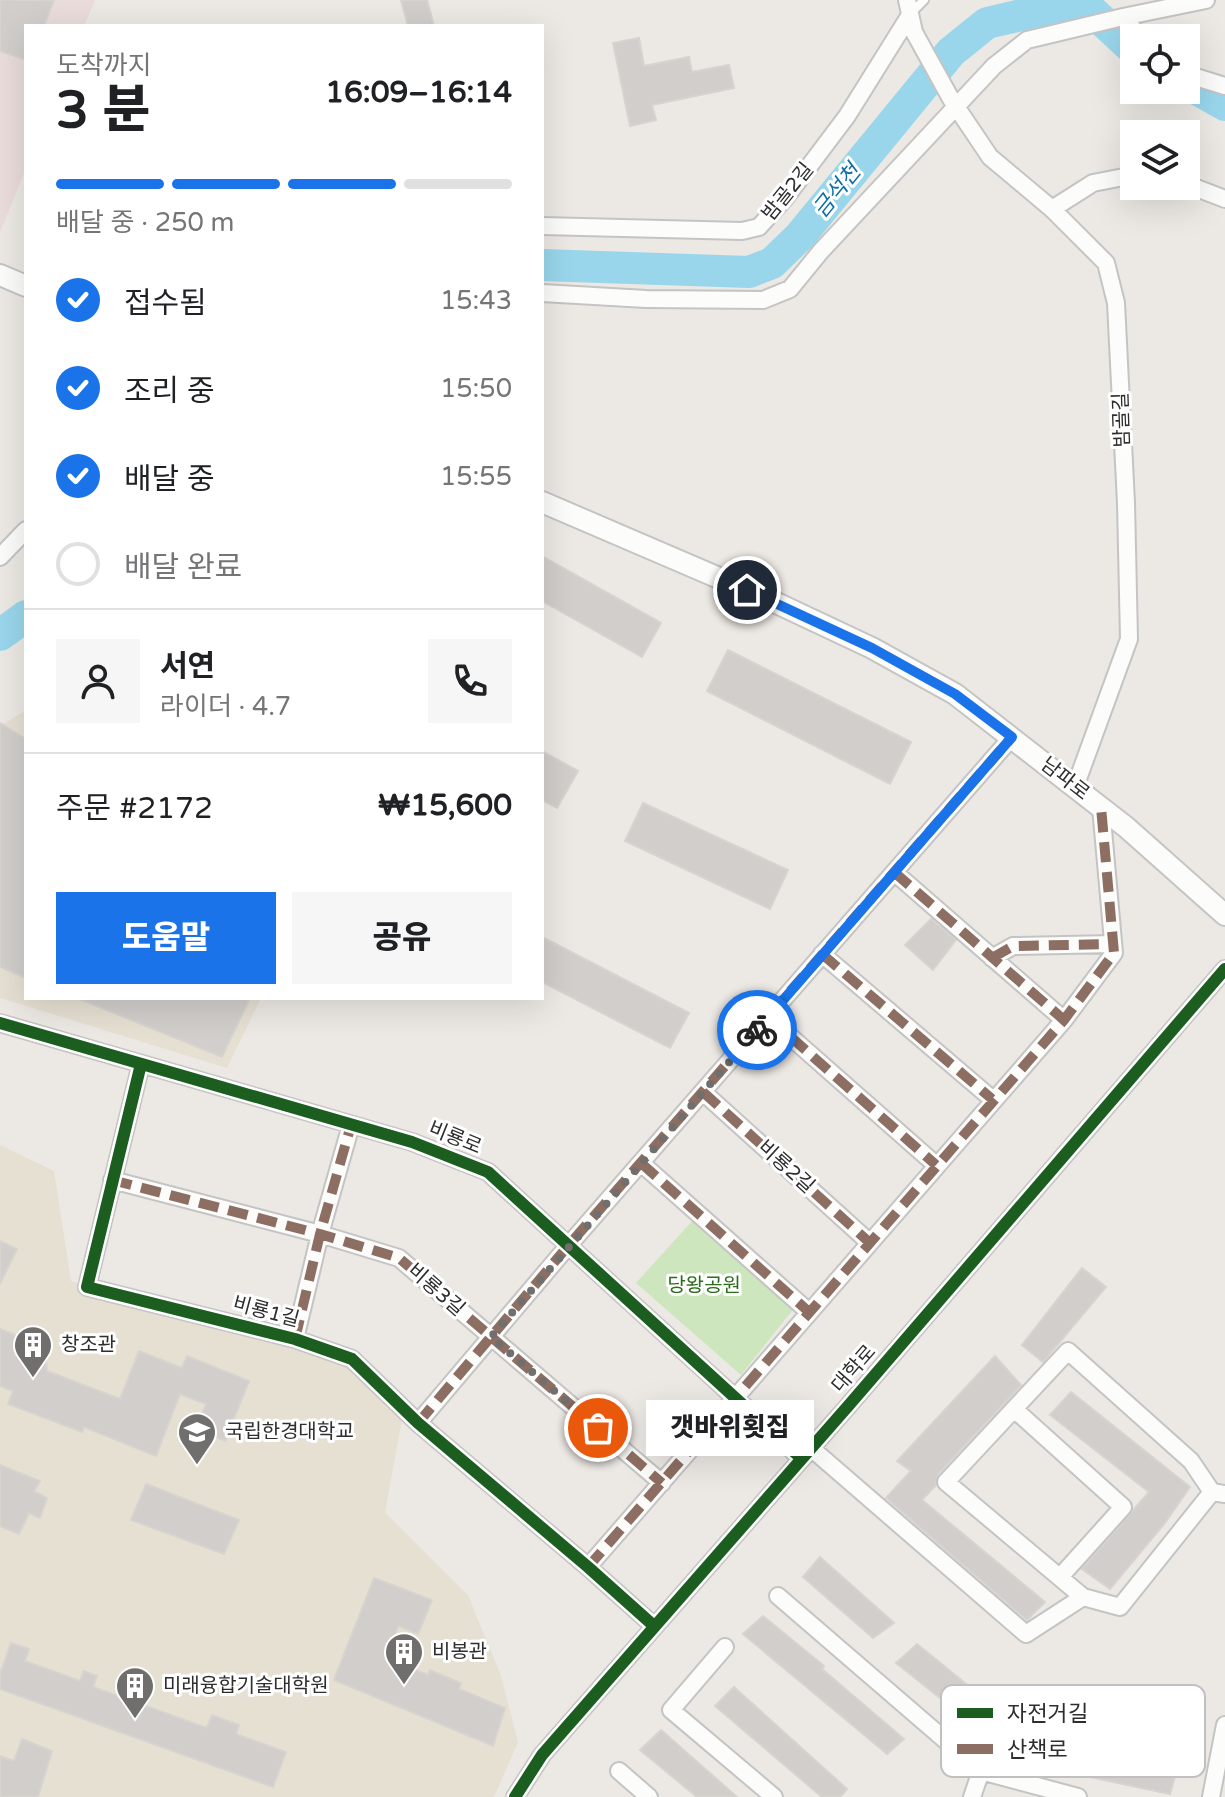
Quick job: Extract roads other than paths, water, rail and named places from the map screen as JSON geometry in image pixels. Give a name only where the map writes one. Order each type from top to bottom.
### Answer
[{"type":"street","points":[[544,293],[646,299],[763,300],[790,289],[954,103],[1027,40],[1092,23],[1206,0]]},
{"type":"street","name":"밤골길","points":[[908,7],[914,32],[954,103],[990,157],[1052,209],[1106,263],[1116,303],[1129,639],[1075,787]]},
{"type":"street","name":"밤골2길","points":[[544,226],[742,231],[759,227],[786,197],[847,116],[908,7]]},
{"type":"street","points":[[1119,17],[1126,24]]},
{"type":"street","points":[[1200,78],[1225,86]]},
{"type":"street","points":[[1052,209],[1093,183],[1120,178]]},
{"type":"street","points":[[1200,189],[1225,199]]},
{"type":"street","points":[[0,275],[24,285]]},
{"type":"street","name":"남파로","points":[[544,503],[768,599],[872,648],[955,694],[1101,807],[1225,915]]},
{"type":"street","points":[[0,557],[24,532]]},
{"type":"street","points":[[418,1423],[568,1246],[1012,737]]},
{"type":"street","points":[[588,1567],[992,1099],[1064,1020],[1114,953],[1101,807]]},
{"type":"street","points":[[894,872],[1064,1020]]},
{"type":"street","points":[[992,958],[1013,946],[1113,944]]},
{"type":"street","points":[[822,954],[992,1099]]},
{"type":"street","name":"대학로","points":[[522,1794],[542,1755],[1225,969]]},
{"type":"street","points":[[768,1017],[936,1165]]},
{"type":"street","name":"비룡로","points":[[0,1023],[412,1142],[488,1172],[735,1396],[1026,1634],[1083,1597]]},
{"type":"street","name":"비룡1길","points":[[141,1064],[87,1287],[295,1339],[352,1359],[418,1423],[654,1626]]},
{"type":"street","name":"비룡2길","points":[[703,1092],[870,1243]]},
{"type":"street","points":[[295,1339],[351,1125]]},
{"type":"street","points":[[641,1163],[809,1312]]},
{"type":"street","name":"비룡3길","points":[[112,1180],[320,1234],[399,1258],[662,1483]]},
{"type":"street","points":[[1068,1351],[1191,1461],[1218,1493],[1120,1607],[1083,1597],[946,1482],[1068,1351]]},
{"type":"street","points":[[1014,1409],[1123,1507],[1060,1577]]},
{"type":"street","points":[[778,1596],[941,1737]]},
{"type":"street","points":[[725,1647],[671,1710],[774,1797]]},
{"type":"street","points":[[1211,1797],[1225,1725]]},
{"type":"street","points":[[619,1771],[649,1797]]},
{"type":"street","points":[[972,1797],[979,1777]]},
{"type":"street","points":[[1003,1777],[1078,1797]]},
{"type":"lane","points":[[908,7],[924,0]]},
{"type":"waterway","name":"금석천","points":[[544,265],[749,272],[772,263],[800,236],[951,52],[987,23],[1086,0]]},
{"type":"waterway","points":[[1081,1],[1120,37]]},
{"type":"waterway","points":[[1200,91],[1225,105]]},
{"type":"waterway","name":"금석천","points":[[0,635],[24,617]]},
{"type":"place","name":"창조관","points":[[33,1379]]},
{"type":"place","name":"갯바위횟집","points":[[598,1428]]},
{"type":"place","name":"국립한경대학교","points":[[197,1466]]},
{"type":"place","name":"비봉관","points":[[404,1686]]},
{"type":"place","name":"미래융합기술대학원","points":[[135,1720]]},
{"type":"park label","name":"당왕공원","points":[[704,1286]]}]
